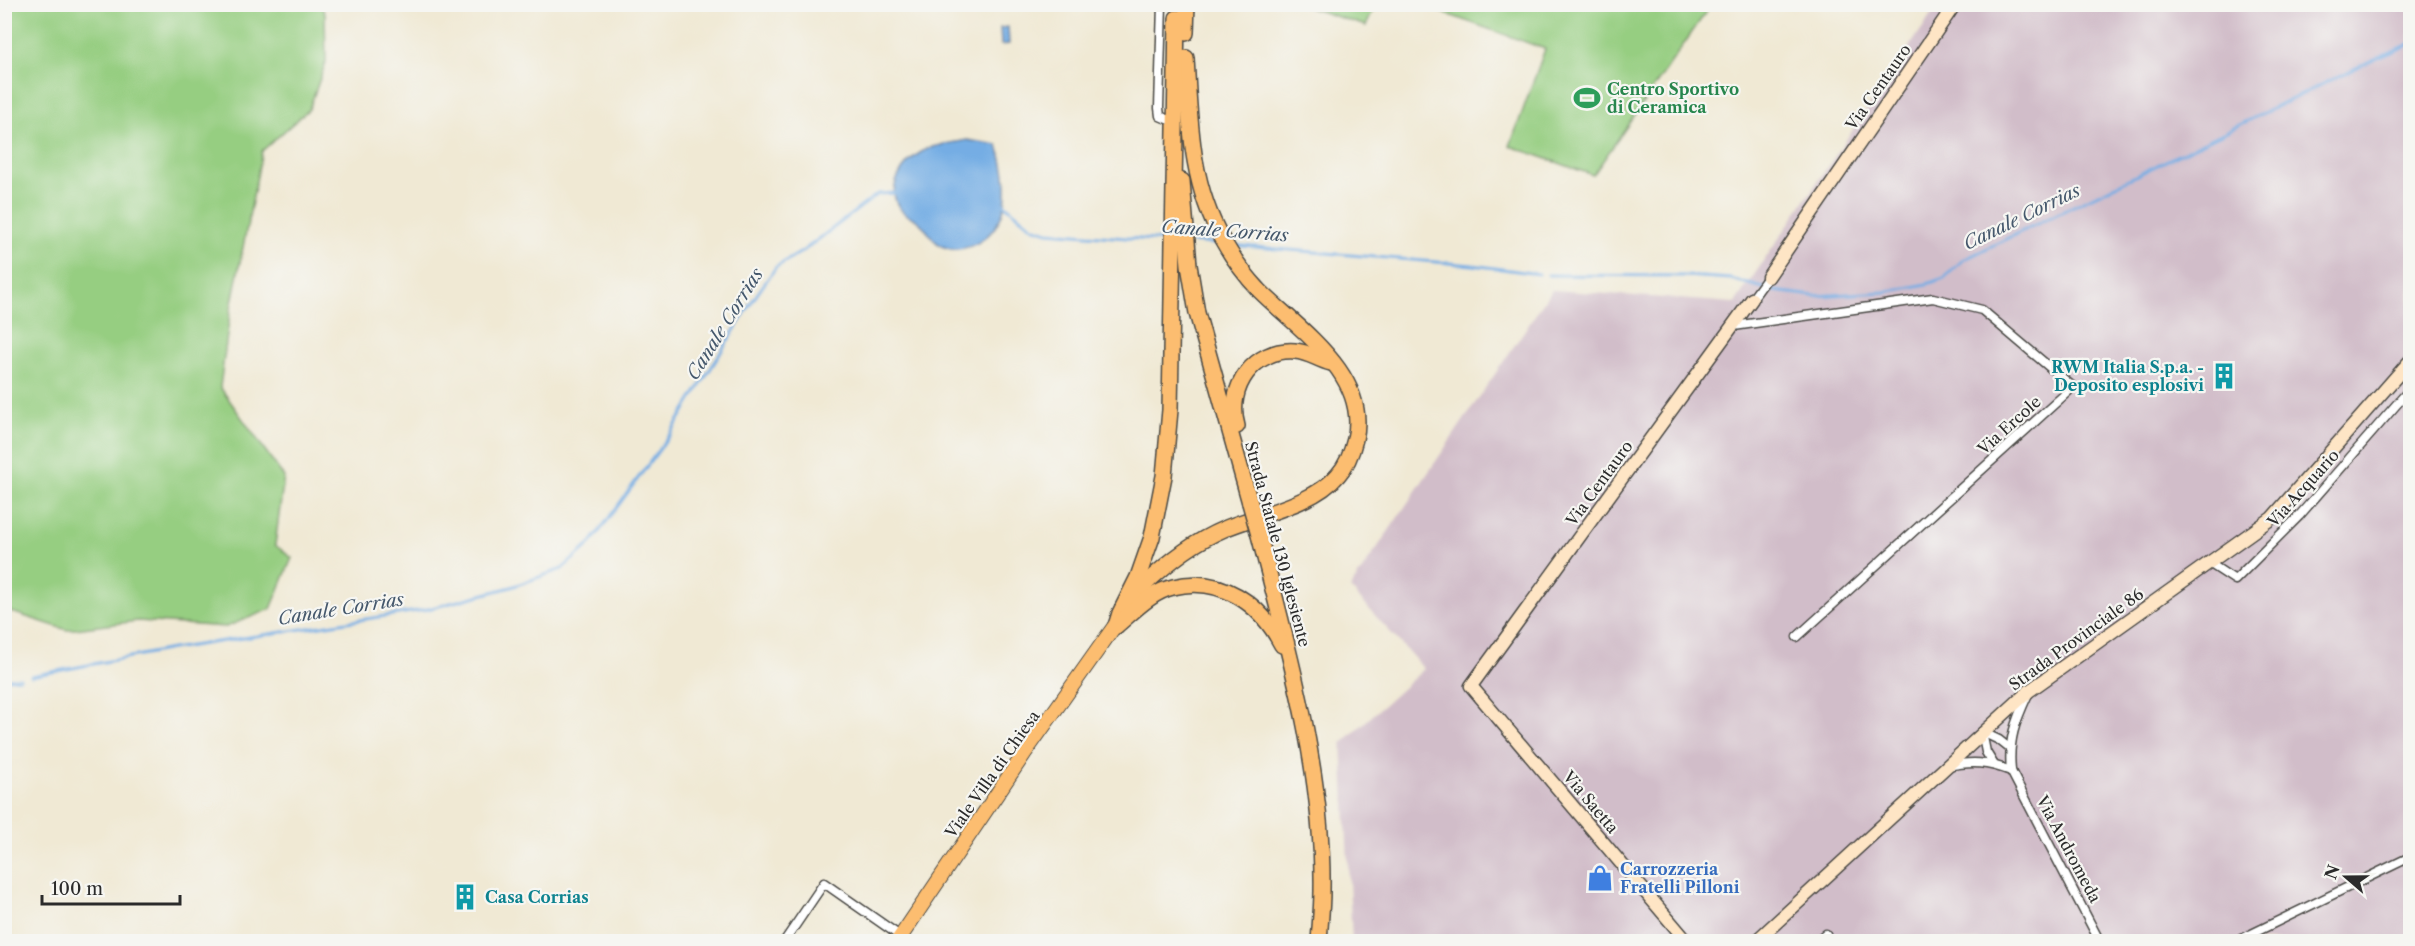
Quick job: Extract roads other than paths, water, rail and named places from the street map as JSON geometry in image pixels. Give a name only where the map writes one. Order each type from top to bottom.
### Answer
[{"type":"highway","name":"Strada Statale 130 Iglesiente","points":[[1180,159],[1187,4]]},
{"type":"highway","points":[[1116,626],[1120,612],[1138,577],[1152,537],[1162,486],[1170,410],[1171,262],[1179,236],[1174,122],[1177,11]]},
{"type":"highway","name":"Strada Statale 130 Iglesiente","points":[[1177,11],[1179,236],[1190,265],[1204,338],[1259,535],[1280,633],[1290,661],[1302,710],[1315,788],[1323,890],[1319,942]]},
{"type":"highway","points":[[1143,586],[1180,554],[1223,529],[1307,498],[1325,488],[1339,475],[1348,460],[1354,446],[1358,414],[1354,398],[1335,364],[1258,288],[1221,238],[1197,177],[1191,138],[1186,58]]},
{"type":"highway","points":[[1250,501],[1249,469],[1234,408],[1239,383],[1258,361],[1276,353],[1304,352],[1335,364]]},
{"type":"highway","points":[[1116,626],[1144,602],[1172,587],[1213,585],[1229,590],[1260,612],[1280,633]]},
{"type":"main road","name":"Viale Villa di Chiesa","points":[[898,939],[1024,754],[1143,586]]},
{"type":"street","points":[[1162,4],[1159,108],[1160,116],[1174,122]]},
{"type":"street","name":"Via Centauro","points":[[1768,277],[1955,4]]},
{"type":"street","points":[[1752,299],[1768,277]]},
{"type":"street","name":"Via Ercole","points":[[1734,326],[1933,298],[1982,310],[2073,387],[1797,637]]},
{"type":"street","name":"Via Centauro","points":[[1471,686],[1752,299]]},
{"type":"street","name":"Strada Provinciale 86","points":[[1755,942],[1944,766],[2029,691],[2272,518],[2410,360]]},
{"type":"street","name":"Via Acquario","points":[[2209,563],[2235,580],[2299,516],[2410,389]]},
{"type":"street","name":"Via Saetta","points":[[1471,686],[1687,941]]},
{"type":"street","name":"Via Andromeda","points":[[2029,691],[2016,720],[2009,748],[2011,771],[2100,942]]},
{"type":"street","points":[[1982,732],[2009,748]]},
{"type":"street","points":[[1982,732],[1986,752],[1994,765]]},
{"type":"street","points":[[1944,766],[1971,761],[2011,771]]},
{"type":"street","points":[[2235,942],[2410,857]]},
{"type":"street","points":[[784,942],[824,883],[898,939]]},
{"type":"street","points":[[1817,942],[1826,934]]},
{"type":"water","points":[[1008,27],[1009,44],[1001,45],[1000,28]]},
{"type":"water","points":[[967,140],[998,145],[1006,182],[1006,194],[1001,217],[985,238],[961,249],[951,249],[937,242],[919,222],[902,211],[894,194],[895,186],[903,169],[923,151],[939,145]]},
{"type":"waterway","name":"Canale Corrias","points":[[1548,275],[1686,276],[1731,279],[1774,291],[1814,296],[1884,292],[1927,284],[1944,278],[1963,260],[2366,63],[2410,44]]},
{"type":"waterway","name":"Canale Corrias","points":[[31,676],[172,649],[424,610],[511,587],[562,569],[590,544],[669,436],[776,267],[803,251],[878,194],[897,193]]},
{"type":"waterway","name":"Canale Corrias","points":[[1003,203],[1032,227],[1048,232],[1167,241]]},
{"type":"waterway","name":"Canale Corrias","points":[[1191,242],[1218,244]]},
{"type":"waterway","name":"Canale Corrias","points":[[1230,245],[1473,265],[1539,274]]},
{"type":"waterway","name":"Canale Corrias","points":[[4,679],[20,678]]},
{"type":"place","name":"Centro Sportivo di Ceramica","points":[[1587,98]]},
{"type":"place","name":"RWM Italia S.p.a. - Deposito esplosivi","points":[[2224,376]]},
{"type":"place","name":"Carrozzeria Fratelli Pilloni","points":[[1600,878]]},
{"type":"place","name":"Casa Corrias","points":[[465,897]]}]
